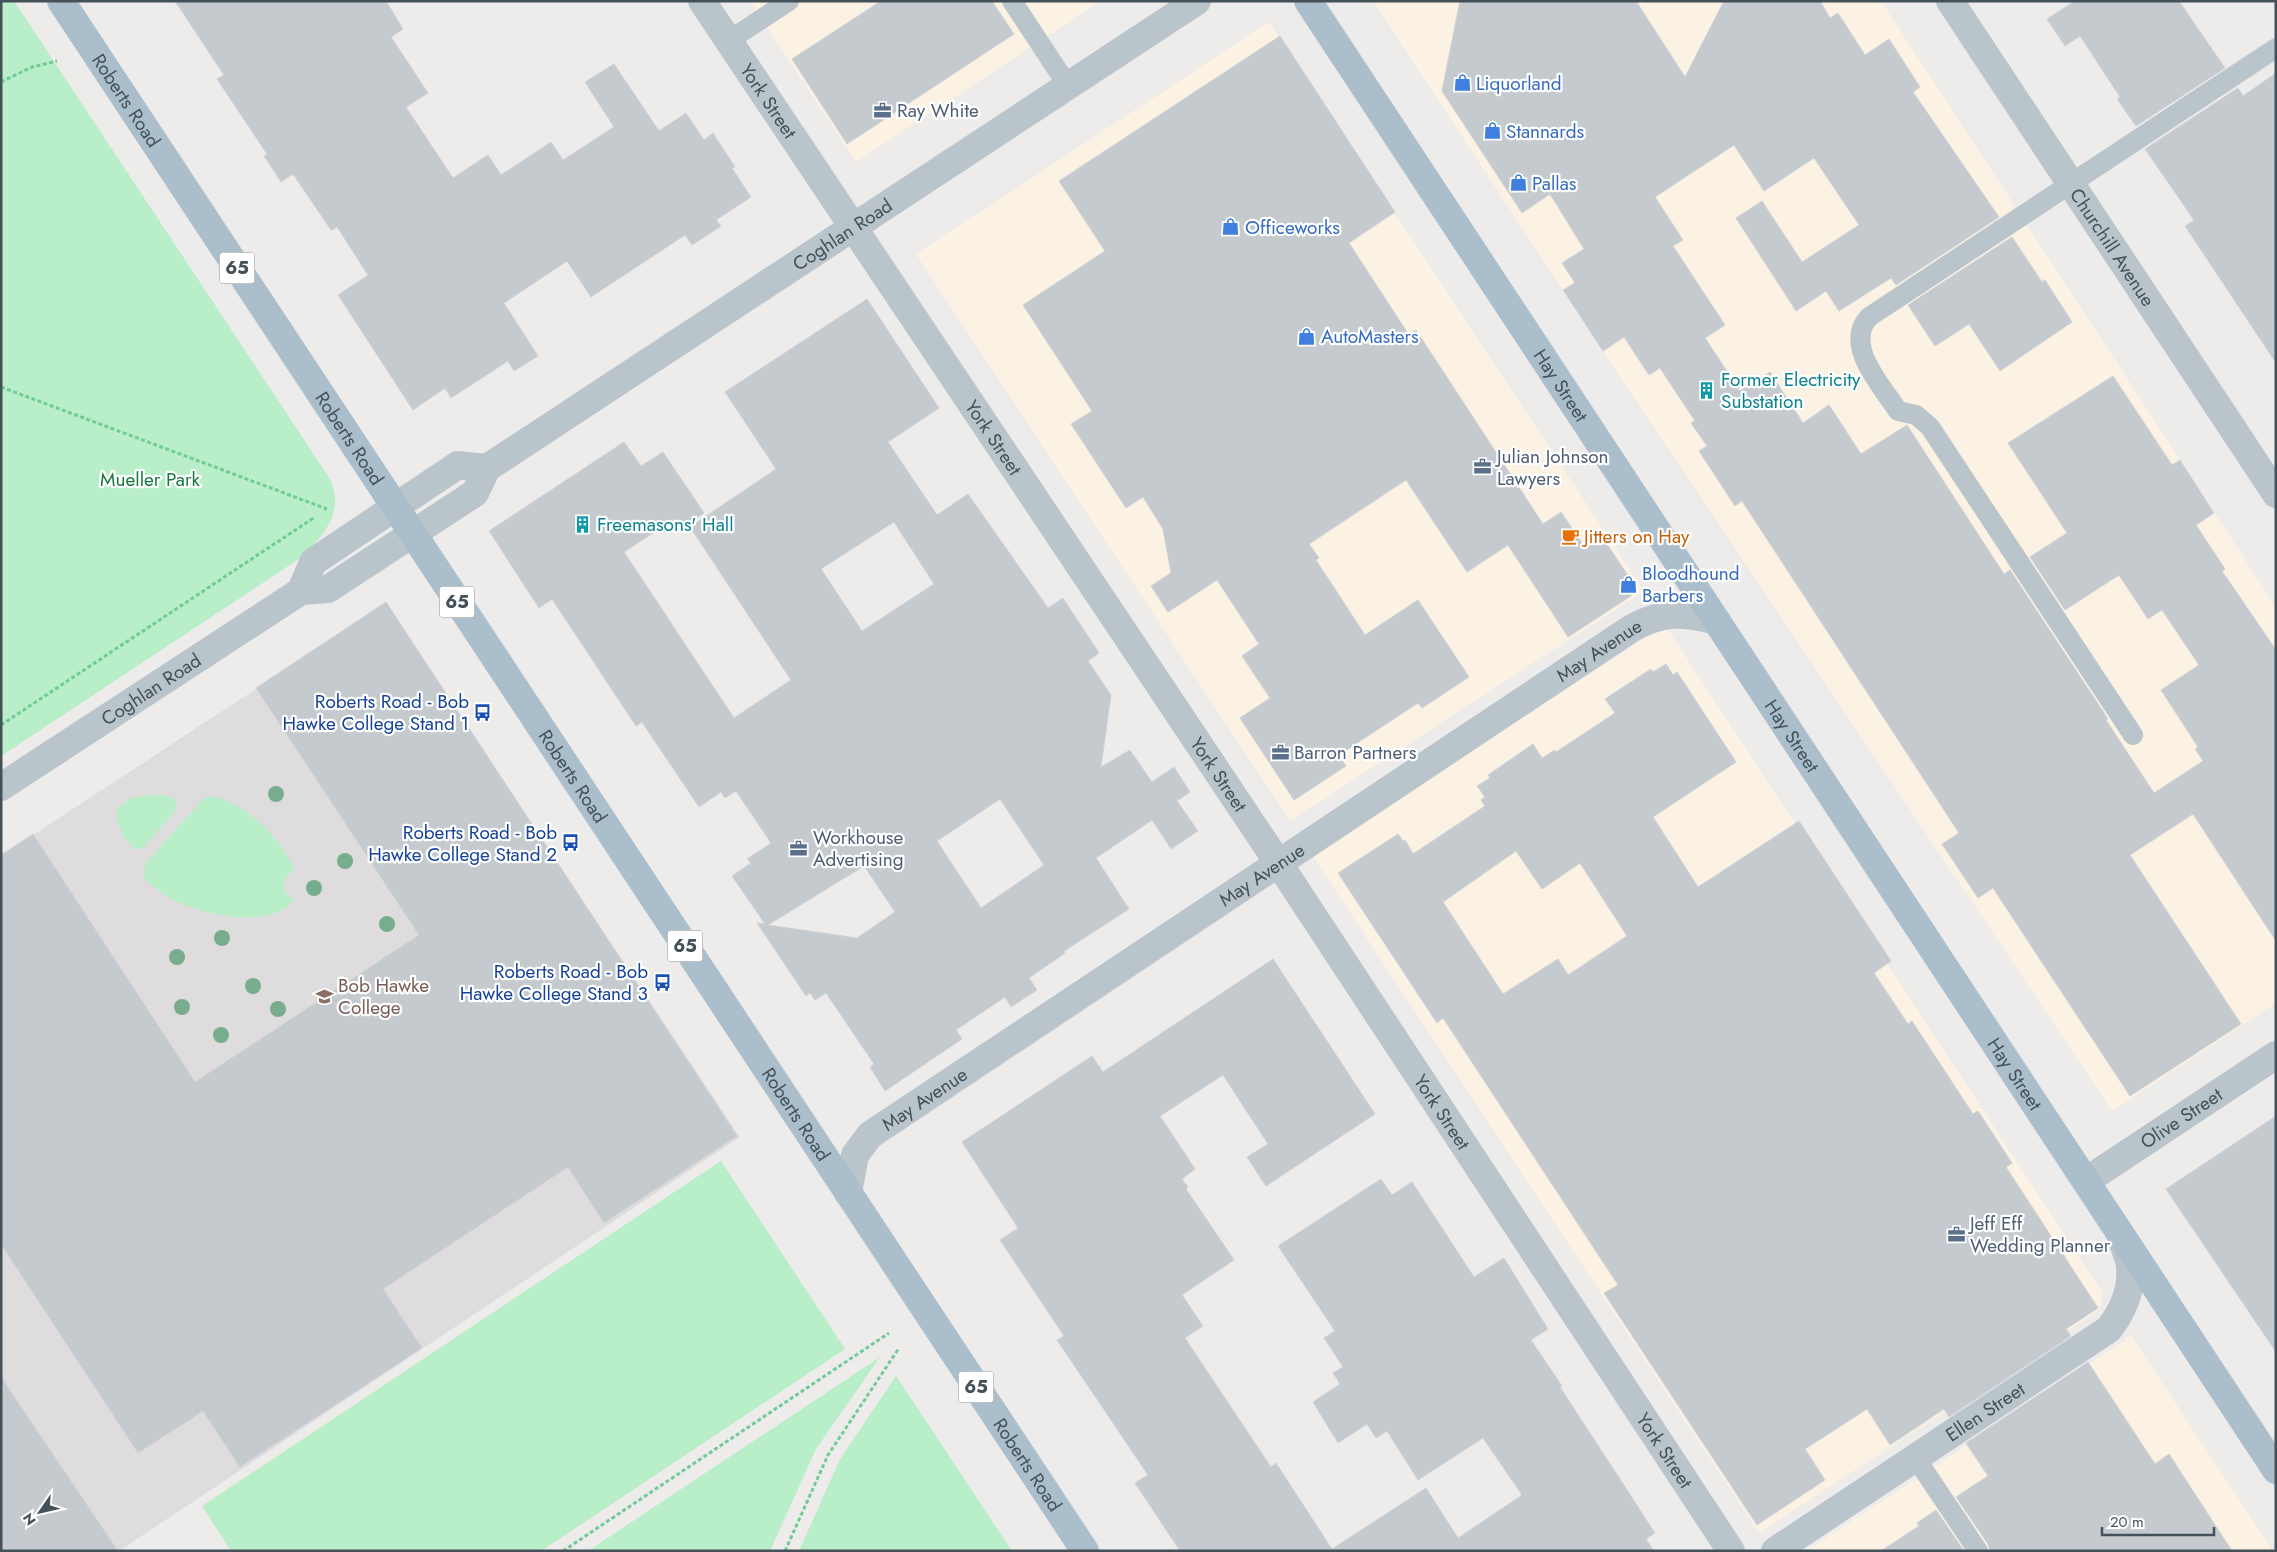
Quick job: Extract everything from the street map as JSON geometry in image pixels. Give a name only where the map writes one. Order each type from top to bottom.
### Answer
[{"type":"main road","name":"Roberts Road","points":[[61,1],[1085,1551]]},
{"type":"main road","name":"Hay Street","points":[[1308,1],[2276,1470]]},
{"type":"street","name":"York Street","points":[[702,1],[1278,863],[1731,1551]]},
{"type":"street","name":"Coghlan Road","points":[[1,787],[301,591],[328,589],[475,494],[487,468],[1198,1]]},
{"type":"street","name":"Churchill Avenue","points":[[1950,1],[2276,494]]},
{"type":"street","points":[[301,591],[313,562],[394,507],[458,465],[487,468]]},
{"type":"street","name":"May Avenue","points":[[848,1193],[855,1155],[870,1135],[1632,628],[1650,619],[1674,614],[1692,614],[1717,621]]},
{"type":"street","name":"Olive Street","points":[[2086,1181],[2276,1054]]},
{"type":"street","name":"Ellen Street","points":[[1775,1551],[2109,1329],[2123,1306],[2129,1283],[2130,1267],[2119,1232]]},
{"type":"lane","points":[[728,41],[789,1]]},
{"type":"lane","points":[[1012,1],[1068,86]]},
{"type":"lane","points":[[2133,735],[1930,427],[1916,416],[1898,411],[1864,357],[1860,346],[1860,334],[1869,317],[2276,48]]},
{"type":"lane","points":[[1915,1457],[1978,1551]]},
{"type":"path","points":[[1,82],[32,67],[57,62]]},
{"type":"path","points":[[1,387],[327,509]]},
{"type":"path","points":[[1,725],[334,504]]},
{"type":"path","points":[[563,1551],[889,1333]]},
{"type":"path","points":[[785,1551],[828,1455],[899,1348]]},
{"type":"shaded area","points":[[750,1],[1101,1],[856,162]]},
{"type":"shaded area","points":[[1373,1],[1881,1],[2276,607],[2276,1003],[2112,1111],[1603,351]]},
{"type":"shaded area","points":[[1269,22],[1644,591],[1290,821],[916,254]]},
{"type":"shaded area","name":"Bob Hawke College","points":[[386,604],[740,1137],[119,1551],[1,1551],[1,856]]},
{"type":"shaded area","points":[[1665,625],[2103,1293],[2099,1310],[1759,1533],[1312,855]]},
{"type":"shaded area","points":[[2130,1334],[2273,1551],[1806,1551],[2124,1341]]},
{"type":"green space","name":"Mueller Park","points":[[1,1],[14,1],[330,479],[335,502],[330,522],[318,540],[302,557],[1,756]]},
{"type":"green space","points":[[163,795],[174,799],[177,805],[176,810],[143,848],[137,850],[132,847],[121,832],[116,814],[117,808],[131,798]]},
{"type":"green space","points":[[213,796],[239,807],[262,824],[281,846],[295,870],[284,880],[286,892],[294,900],[280,911],[262,916],[240,917],[216,914],[193,908],[172,899],[155,888],[143,876],[146,863],[204,798]]},
{"type":"green space","points":[[721,1161],[845,1349],[541,1551],[231,1551],[202,1506]]},
{"type":"green space","points":[[880,1357],[816,1449],[770,1551],[588,1551]]},
{"type":"green space","points":[[896,1376],[1012,1551],[799,1551],[840,1459]]},
{"type":"building","points":[[175,1],[386,1],[403,29],[391,37],[428,93],[406,107],[453,178],[488,155],[501,175],[551,142],[563,160],[614,127],[585,82],[614,64],[659,131],[686,113],[704,140],[713,133],[735,167],[732,168],[751,197],[716,220],[721,226],[692,245],[685,235],[591,297],[567,261],[504,303],[538,356],[514,371],[508,361],[451,398],[445,388],[413,410],[338,295],[368,275],[337,227],[331,230],[293,174],[281,182],[264,156],[267,154],[217,79],[224,75]]},
{"type":"building","points":[[881,1],[992,1],[1014,34],[847,144],[792,59]]},
{"type":"building","points":[[1460,1],[1636,1],[1685,77],[1724,1],[1820,1],[1830,18],[1838,13],[1865,55],[1889,39],[1920,87],[1913,92],[1999,217],[1896,285],[1891,278],[1839,311],[1826,291],[1796,311],[1736,218],[1762,201],[1802,262],[1859,225],[1814,158],[1764,191],[1734,145],[1655,197],[1683,240],[1673,246],[1725,325],[1705,338],[1740,391],[1770,372],[1803,423],[1829,405],[1861,454],[1907,425],[2004,574],[2010,570],[2154,793],[2203,761],[2195,749],[2198,747],[2161,690],[2199,665],[2162,610],[2148,619],[2119,575],[2065,610],[2030,557],[2067,533],[2008,443],[2113,376],[2172,465],[2180,460],[2214,513],[2196,525],[2225,569],[2222,571],[2276,650],[2276,941],[2193,814],[2130,855],[2241,1024],[2130,1096],[1993,888],[1978,898],[1942,844],[1959,833],[1742,501],[1735,506],[1699,451],[1707,446],[1691,423],[1695,421],[1660,368],[1649,375],[1624,337],[1603,351],[1563,290],[1575,283],[1562,263],[1584,249],[1550,194],[1522,213],[1442,91]]},
{"type":"building","points":[[2075,1],[2179,1],[2225,68],[2136,126],[2117,99],[2120,97],[2080,36],[2065,46],[2047,19]]},
{"type":"building","points":[[1280,36],[1395,212],[1349,243],[1409,335],[1416,330],[1543,524],[1561,512],[1584,546],[1601,535],[1633,583],[1631,596],[1568,637],[1508,545],[1467,572],[1406,480],[1309,544],[1319,558],[1316,560],[1365,635],[1418,600],[1469,677],[1422,708],[1418,703],[1339,755],[1346,766],[1294,800],[1240,718],[1270,698],[1242,656],[1259,644],[1217,580],[1168,612],[1151,586],[1171,573],[1163,529],[1143,497],[1126,508],[1071,424],[1092,411],[1023,305],[1105,251],[1059,181]]},
{"type":"building","points":[[2276,73],[2276,363],[2185,226],[2194,220],[2145,149],[2238,88],[2243,96]]},
{"type":"building","points":[[2012,237],[2042,282],[2045,280],[2072,322],[2000,371],[1969,324],[1935,346],[1908,305]]},
{"type":"building","points":[[867,299],[939,408],[888,442],[937,515],[968,494],[1048,608],[1063,598],[1099,653],[1088,661],[1111,695],[1101,767],[1130,750],[1152,782],[1174,767],[1190,792],[1177,801],[1198,831],[1171,849],[1152,820],[1096,858],[1129,909],[1064,951],[1065,953],[1029,978],[1037,990],[1011,1007],[1005,997],[956,1030],[962,1039],[885,1091],[870,1067],[874,1064],[826,993],[815,1000],[810,993],[806,996],[757,923],[765,924],[732,876],[751,863],[747,859],[771,843],[736,791],[725,798],[721,792],[699,807],[642,722],[636,726],[552,599],[539,608],[489,531],[624,442],[641,466],[663,452],[704,513],[679,529],[673,520],[624,552],[734,718],[791,680],[690,527],[776,469],[725,392]],"holes":[[[894,522],[934,584],[862,631],[821,569]],[[1000,799],[1044,865],[981,908],[937,841]],[[864,866],[895,912],[857,938],[768,925]]]},
{"type":"building","name":"Bob Hawke College","points":[[386,602],[737,1136],[604,1223],[568,1167],[383,1289],[422,1348],[240,1467],[203,1411],[138,1453],[1,1244],[1,855],[33,834],[195,1082],[419,935],[256,688]]},
{"type":"building","points":[[1666,664],[1673,675],[1677,672],[1736,762],[1653,817],[1698,887],[1799,821],[1891,961],[1874,973],[1908,1024],[1912,1021],[1973,1114],[1978,1111],[2012,1163],[2006,1167],[2098,1308],[2066,1329],[2071,1336],[1949,1417],[1944,1409],[1890,1445],[1867,1409],[1805,1449],[1825,1480],[1757,1525],[1604,1293],[1618,1285],[1443,1018],[1437,1023],[1338,873],[1398,834],[1403,841],[1405,840],[1413,854],[1485,806],[1481,800],[1485,797],[1477,786],[1490,778],[1488,775],[1533,744],[1542,758],[1555,750],[1556,752],[1615,713],[1605,699],[1651,669],[1653,672]],"holes":[[[1516,851],[1542,889],[1580,863],[1627,936],[1568,975],[1558,959],[1503,994],[1443,902]]]},
{"type":"building","points":[[1273,959],[1375,1114],[1266,1186],[1247,1157],[1268,1144],[1223,1075],[1160,1116],[1195,1169],[1182,1179],[1188,1187],[1186,1189],[1234,1260],[1182,1295],[1203,1326],[1185,1338],[1271,1467],[1276,1463],[1332,1549],[1426,1488],[1458,1538],[1522,1495],[1483,1438],[1418,1480],[1387,1431],[1376,1438],[1367,1424],[1338,1443],[1313,1402],[1340,1384],[1333,1373],[1343,1367],[1324,1338],[1335,1331],[1278,1246],[1381,1179],[1392,1195],[1412,1182],[1474,1277],[1504,1258],[1548,1329],[1531,1340],[1655,1533],[1646,1539],[1654,1551],[1180,1551],[1135,1483],[1148,1475],[1057,1340],[1064,1336],[1000,1240],[1018,1228],[962,1142],[1092,1056],[1103,1072]]},
{"type":"building","points":[[2276,1116],[2276,1352],[2166,1189]]},
{"type":"building","points":[[2088,1362],[2155,1464],[2169,1454],[2232,1551],[1990,1551],[1988,1544],[1956,1497],[1988,1476],[1966,1443]]},
{"type":"building","points":[[1,1377],[118,1551],[1,1551]]},
{"type":"building","points":[[1936,1510],[1964,1551],[1881,1551],[1919,1526],[1917,1523]]},
{"type":"place","name":"Liquorland","points":[[1462,83]]},
{"type":"place","name":"Ray White","points":[[883,110]]},
{"type":"place","name":"Stannards","points":[[1492,131]]},
{"type":"place","name":"Pallas","points":[[1518,183]]},
{"type":"place","name":"Officeworks","points":[[1231,227]]},
{"type":"place","name":"AutoMasters","points":[[1307,336]]},
{"type":"place","name":"Former Electricity Substation","points":[[1707,390]]},
{"type":"place","name":"Julian Johnson Lawyers","points":[[1483,467]]},
{"type":"place","name":"Freemasons' Hall","points":[[583,524]]},
{"type":"place","name":"Jitters on Hay","points":[[1570,536]]},
{"type":"place","name":"Bloodhound Barbers","points":[[1628,584]]},
{"type":"place","name":"Roberts Road - Bob Hawke College Stand 1","points":[[483,712]]},
{"type":"place","name":"Barron Partners","points":[[1280,752]]},
{"type":"place","name":"Roberts Road - Bob Hawke College Stand 2","points":[[571,843]]},
{"type":"place","name":"Workhouse Advertising","points":[[799,848]]},
{"type":"place","name":"Roberts Road - Bob Hawke College Stand 3","points":[[662,982]]},
{"type":"place","name":"Bob Hawke College","points":[[324,996]]},
{"type":"place","name":"Jeff Eff Wedding Planner","points":[[1956,1234]]}]
